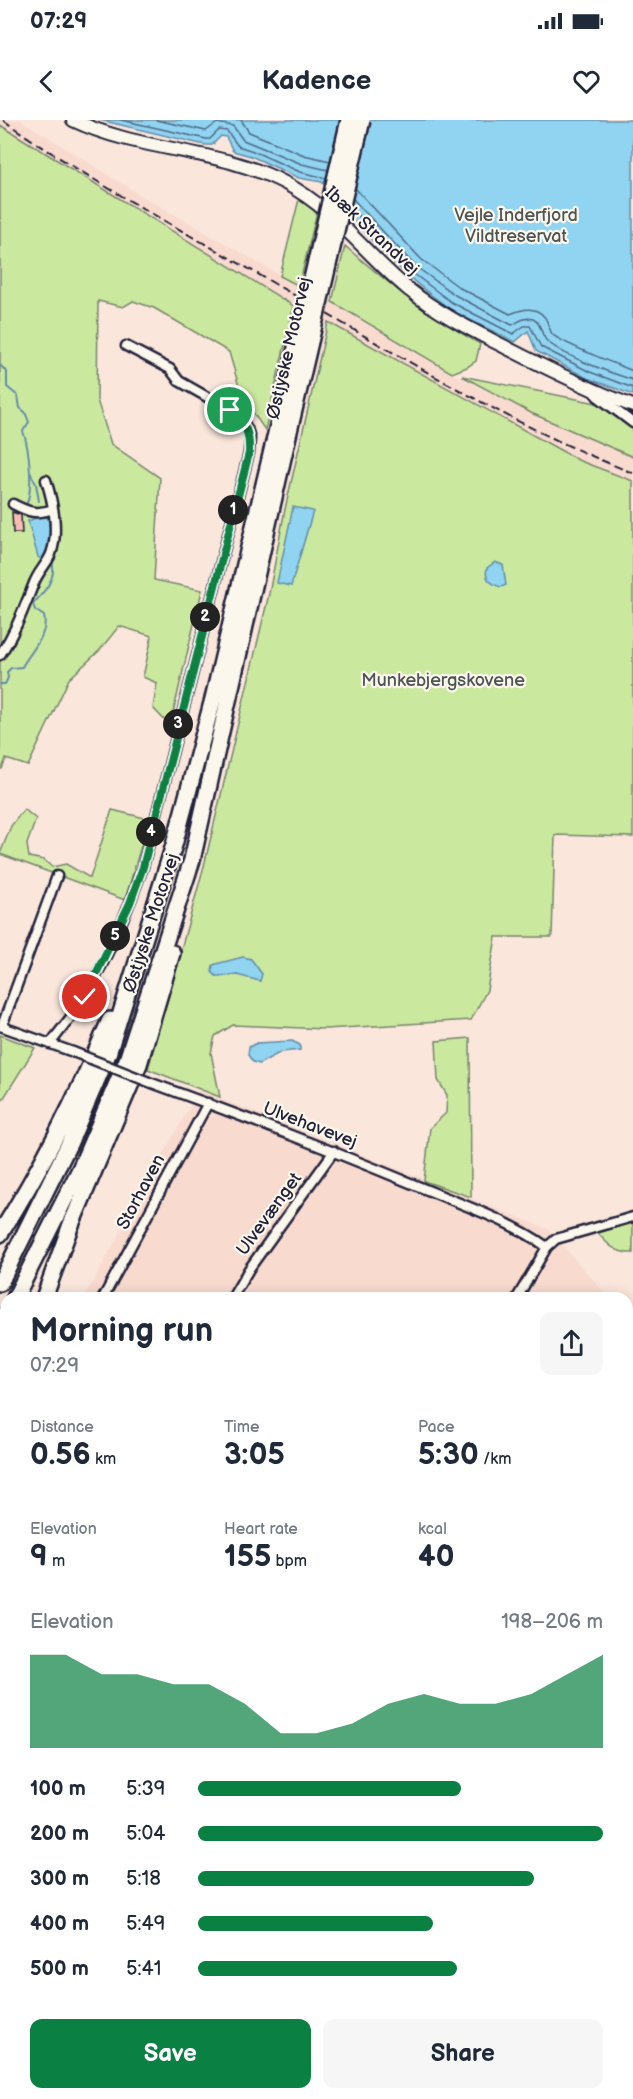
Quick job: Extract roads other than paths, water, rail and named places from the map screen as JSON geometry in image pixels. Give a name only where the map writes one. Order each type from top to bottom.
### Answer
[{"type":"highway","name":"Østjyske Motorvej","points":[[18,1292],[81,1167],[127,1060],[192,860],[349,120]]},
{"type":"highway","name":"Østjyske Motorvej","points":[[0,1283],[64,1154],[108,1054],[174,845],[362,120]]},
{"type":"highway","points":[[46,1292],[70,1227],[139,1065],[193,876],[192,860]]},
{"type":"highway","points":[[0,1234],[45,1157],[85,1078],[127,973],[147,931]]},
{"type":"street","name":"Ibæk Strandvej","points":[[73,120],[112,134],[239,164],[285,183],[333,216],[396,279],[433,308],[599,393],[633,406]]},
{"type":"street","points":[[50,1044],[85,997],[104,962],[143,867],[249,453],[250,438],[241,419],[230,410],[179,381],[170,369],[126,346]]},
{"type":"street","name":"Ibæk Strandvej","points":[[599,393],[597,396],[633,423]]},
{"type":"street","points":[[0,655],[20,623],[35,580],[50,556],[53,546],[53,509],[46,480]]},
{"type":"street","points":[[13,504],[29,513],[44,513],[53,509]]},
{"type":"street","points":[[1,1026],[57,876]]},
{"type":"street","name":"Ulvehavevej","points":[[1,1026],[334,1151],[525,1232],[547,1247]]},
{"type":"street","name":"Storhaven","points":[[106,1292],[208,1103]]},
{"type":"street","name":"Ulvevænget","points":[[236,1292],[334,1151]]},
{"type":"street","points":[[521,1292],[547,1247],[556,1239],[633,1217]]},
{"type":"water","name":"Vejle Inderfjord Vildtreservat","points":[[100,120],[633,120],[633,395],[587,378],[536,351],[528,331],[515,342],[446,306],[395,264],[322,182],[299,178],[251,156],[233,151],[226,137],[221,136],[212,145],[205,145]]},
{"type":"water","points":[[293,507],[313,511],[291,586],[277,583]]},
{"type":"water","points":[[41,516],[47,517],[50,528],[49,545],[44,561],[38,557],[28,521]]},
{"type":"water","points":[[495,562],[503,565],[506,585],[501,587],[487,578],[487,568]]},
{"type":"water","points":[[243,957],[251,959],[262,974],[260,981],[237,975],[216,976],[212,972],[213,965]]},
{"type":"water","points":[[292,1041],[300,1045],[300,1050],[281,1052],[259,1064],[253,1062],[248,1055],[249,1047],[257,1043]]},
{"type":"waterway","points":[[0,365],[7,372],[7,387],[18,396],[20,408],[25,412],[29,422],[23,431],[30,468],[30,489],[26,505]]},
{"type":"waterway","points":[[30,472],[36,484],[39,501]]},
{"type":"waterway","points":[[0,684],[5,684],[8,678],[7,672],[11,668],[22,667],[44,630],[44,616],[35,610],[33,604],[45,590],[51,578],[53,572],[51,559]]},
{"type":"railway","points":[[3,120],[103,185],[406,360],[540,432],[633,473]]},
{"type":"park label","name":"Munkebjergskovene","points":[[443,680]]}]
